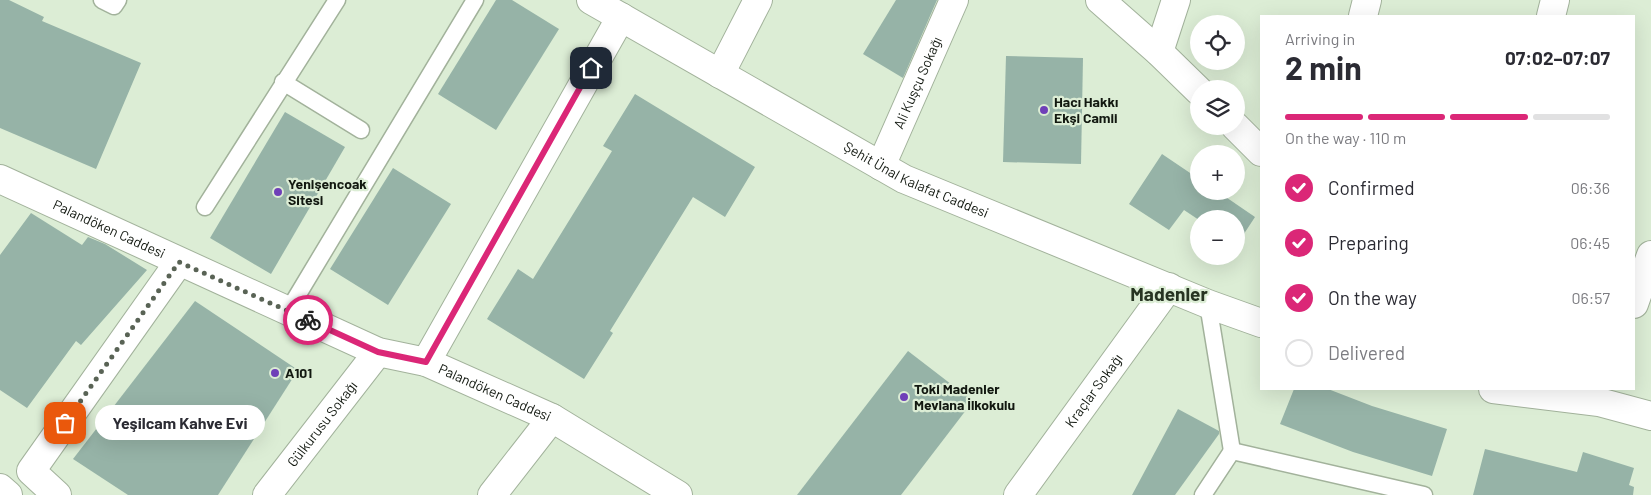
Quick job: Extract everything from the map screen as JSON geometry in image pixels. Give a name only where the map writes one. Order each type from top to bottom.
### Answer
[{"type":"street","points":[[720,74],[758,0]]},
{"type":"street","name":"Ali Kuşçu Sokağı","points":[[881,166],[954,0]]},
{"type":"street","points":[[1100,0],[1190,82]]},
{"type":"street","points":[[1159,52],[1176,0]]},
{"type":"street","points":[[1363,15],[1367,0]]},
{"type":"street","points":[[1551,15],[1556,0]]},
{"type":"street","points":[[426,362],[603,5]]},
{"type":"street","name":"Şehit Ünal Kalafat Caddesi","points":[[603,5],[904,179],[1208,304],[1260,323]]},
{"type":"street","points":[[1244,135],[1260,151]]},
{"type":"street","name":"Palandöken Caddesi","points":[[2,183],[378,352],[426,362],[552,418],[678,495]]},
{"type":"street","points":[[1635,301],[1651,255]]},
{"type":"street","points":[[58,495],[31,471],[179,262]]},
{"type":"street","name":"Kraçlar Sokağı","points":[[1018,495],[1169,287]]},
{"type":"street","name":"Gülkurusu Sokağı","points":[[266,495],[378,352]]},
{"type":"street","points":[[1512,390],[1601,395],[1651,416]]},
{"type":"street","points":[[492,495],[552,418]]},
{"type":"street","points":[[0,488],[8,495]]},
{"type":"lane","points":[[102,0],[114,6],[118,0]]},
{"type":"lane","points":[[205,207],[283,82],[338,0]]},
{"type":"lane","points":[[288,311],[475,0]]},
{"type":"lane","points":[[283,82],[361,130]]},
{"type":"lane","points":[[1202,495],[1232,451],[1208,304]]},
{"type":"lane","points":[[1232,451],[1424,495]]},
{"type":"building","points":[[0,0],[9,0],[44,17],[42,21],[141,63],[96,169],[0,128]]},
{"type":"building","points":[[496,0],[512,0],[559,29],[496,130],[438,94]]},
{"type":"building","points":[[896,0],[937,0],[903,78],[863,54]]},
{"type":"building","name":"Hacı Hakkı Ekşi Camii","points":[[1006,56],[1083,58],[1081,164],[1003,162]]},
{"type":"building","points":[[635,94],[755,167],[725,217],[693,197],[610,331],[613,333],[584,379],[487,319],[518,269],[533,279],[612,151],[603,146]]},
{"type":"building","name":"Yenişencoak Sitesi","points":[[285,112],[345,147],[271,274],[210,238]]},
{"type":"building","points":[[1162,154],[1190,173],[1190,200],[1230,200],[1245,210],[1190,210],[1190,214],[1184,210],[1169,230],[1129,204]]},
{"type":"building","points":[[393,168],[451,204],[388,305],[330,269]]},
{"type":"building","points":[[1245,210],[1255,217],[1245,232]]},
{"type":"building","points":[[31,213],[82,245],[88,237],[105,244],[147,270],[81,345],[76,341],[27,408],[0,390],[0,255]]},
{"type":"building","points":[[195,301],[298,370],[218,495],[128,495],[73,459]]},
{"type":"building","points":[[908,351],[973,401],[901,495],[797,495]]},
{"type":"building","points":[[1294,390],[1331,390],[1372,406],[1447,429],[1432,476],[1353,452],[1280,424]]},
{"type":"building","points":[[1178,409],[1219,431],[1219,434],[1175,495],[1132,495]]},
{"type":"building","points":[[1485,449],[1577,472],[1583,452],[1634,468],[1629,485],[1634,487],[1633,495],[1473,495]]},
{"type":"way so far","points":[[65,423],[179,262],[308,320]]},
{"type":"place","name":"Hacı Hakkı Ekşi Camii","points":[[1044,110]]},
{"type":"place","name":"Yenişencoak Sitesi","points":[[278,192]]},
{"type":"place","name":"A101","points":[[275,373]]},
{"type":"place","name":"Toki Madenler Mevlana İlkokulu","points":[[904,397]]},
{"type":"place","name":"Yeşilcam Kahve Evi","points":[[65,423]]},
{"type":"district","name":"Madenler","points":[[1169,294]]},
{"type":"route","points":[[308,320],[378,352],[426,362],[591,68]]}]
